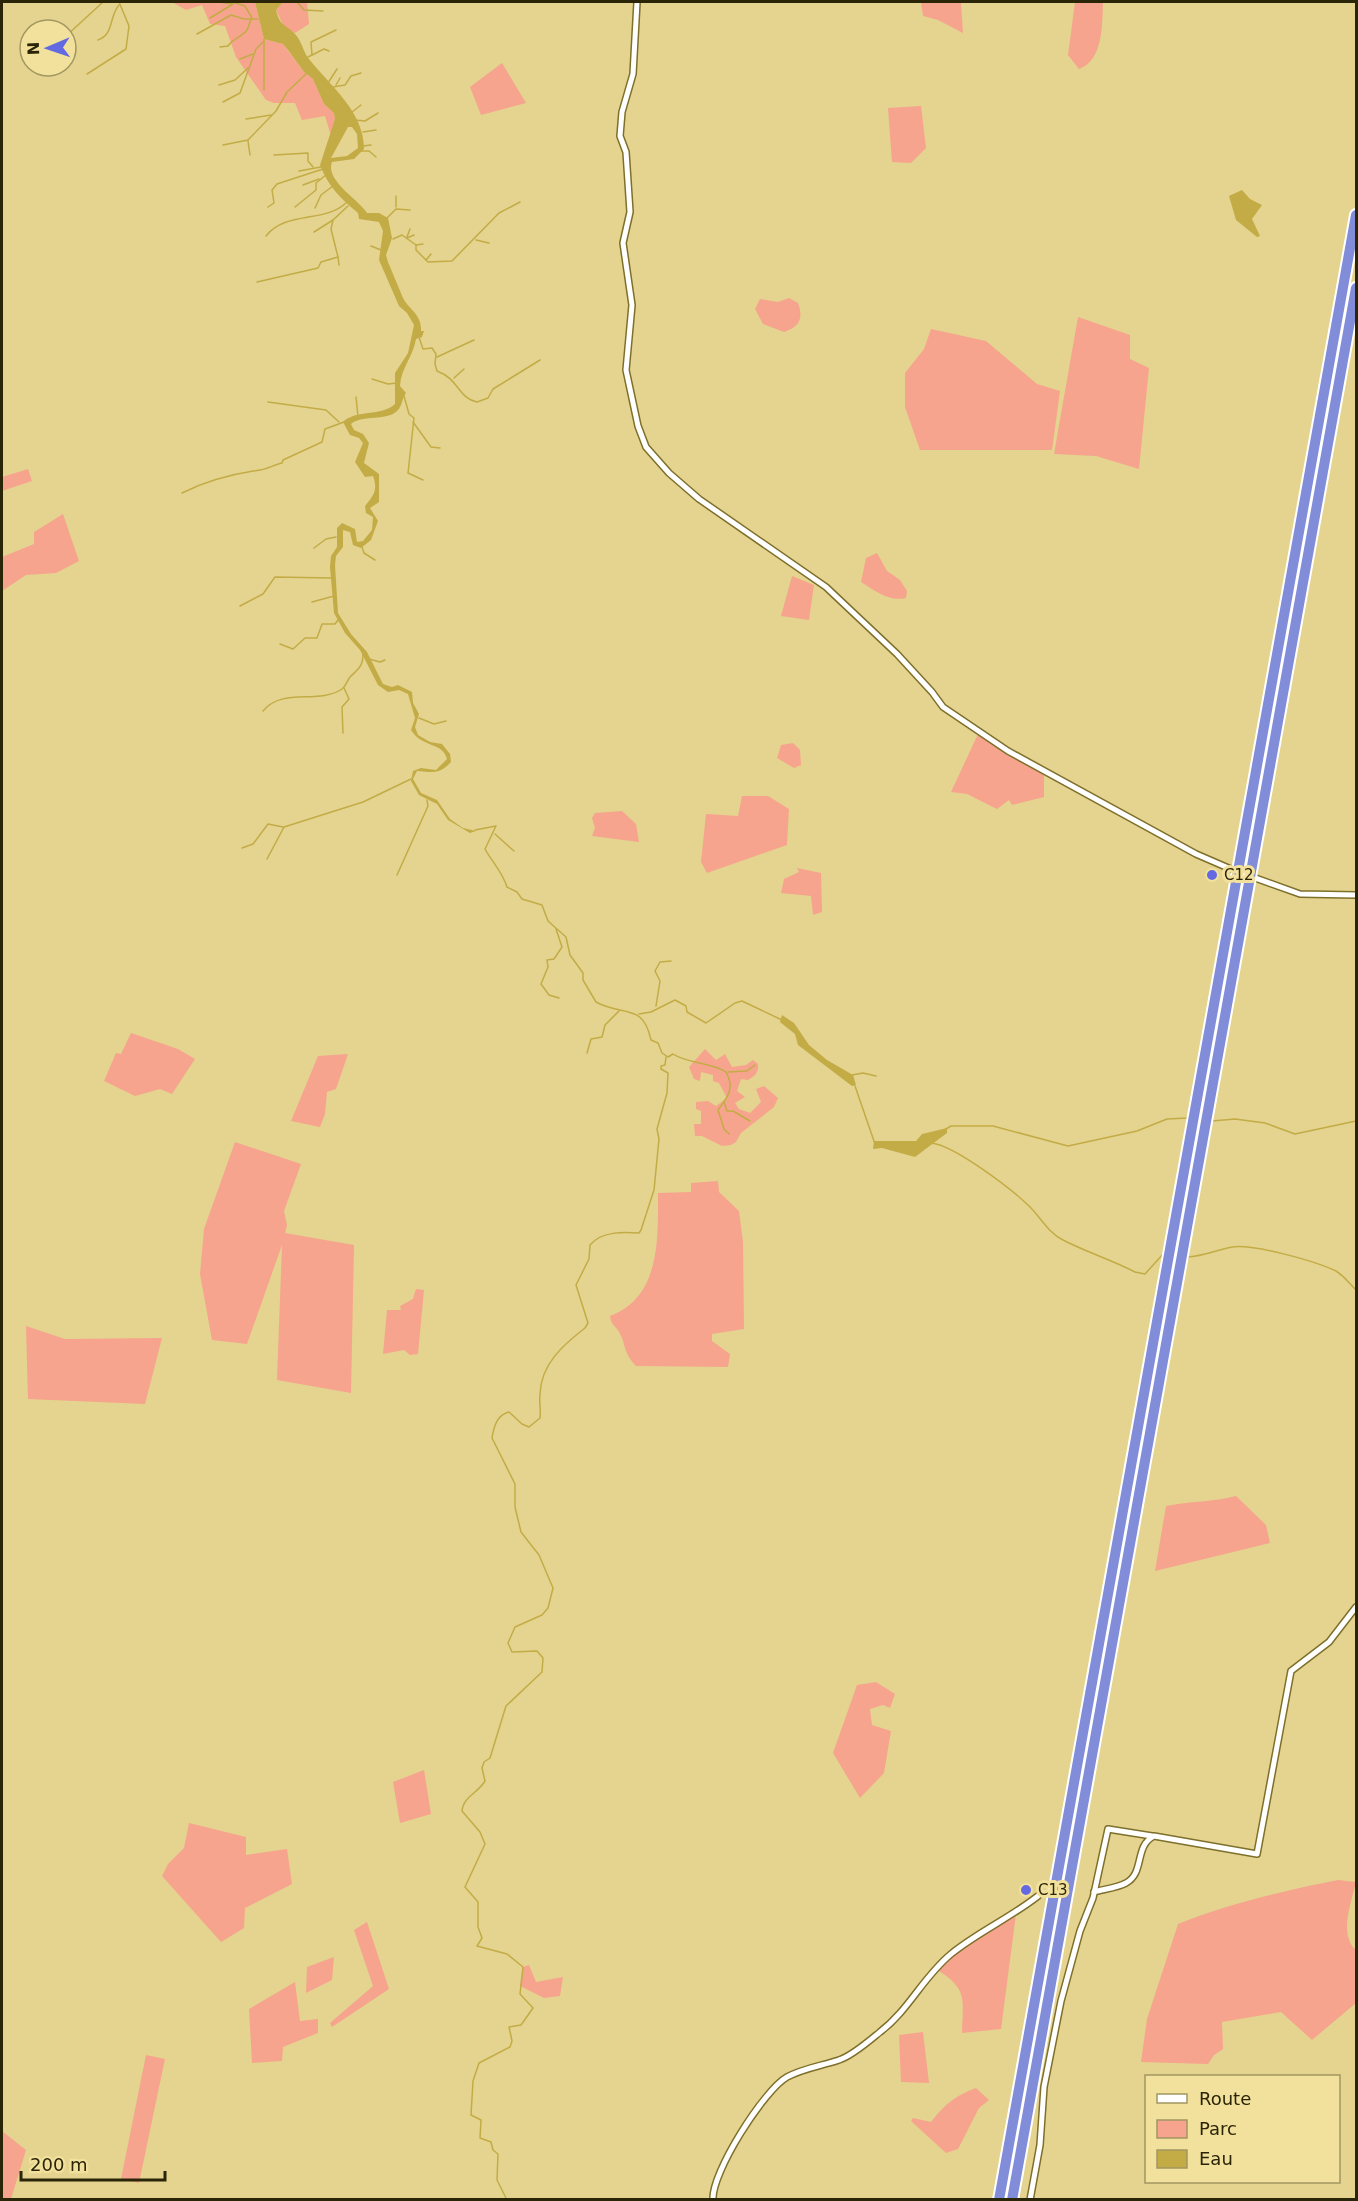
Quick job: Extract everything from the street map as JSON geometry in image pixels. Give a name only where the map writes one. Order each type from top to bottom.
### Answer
[{"type":"highway","points":[[999,2199],[1356,215]]},
{"type":"highway","points":[[1012,2199],[1356,288]]},
{"type":"street","points":[[637,2],[633,74],[622,112],[620,136],[626,152],[630,212],[623,243],[632,305],[626,370],[638,426],[646,447],[669,473],[699,500],[826,587],[897,654],[948,711],[1038,768],[1196,854],[1251,877],[1300,894],[1356,895]]},
{"type":"street","points":[[1030,2199],[1041,2145],[1044,2087],[1061,2001],[1094,1892],[1108,1829],[1257,1854],[1291,1671],[1329,1642],[1356,1608]]},
{"type":"street","points":[[1094,1892],[1126,1883],[1133,1877],[1141,1848],[1154,1836]]},
{"type":"street","points":[[713,2199],[714,2186],[733,2146],[744,2128],[785,2078],[813,2066],[841,2060],[881,2032],[908,2007],[930,1975],[950,1955],[985,1930],[1016,1914],[1038,1896]]},
{"type":"green space","points":[[172,2],[255,2],[264,39],[283,44],[304,72],[313,79],[324,104],[334,113],[331,136],[325,116],[302,120],[295,103],[274,103],[266,100],[236,57],[225,26],[210,24],[202,5],[186,10]]},
{"type":"green space","points":[[283,2],[307,2],[309,24],[295,33],[285,29],[276,10]]},
{"type":"green space","points":[[921,2],[961,2],[963,33],[938,20],[923,16]]},
{"type":"green space","points":[[1075,2],[1103,2],[1102,30],[1097,49],[1093,58],[1079,69],[1068,55]]},
{"type":"green space","points":[[502,63],[526,103],[481,115],[470,87]]},
{"type":"green space","points":[[921,106],[926,148],[911,163],[892,162],[888,108]]},
{"type":"green space","points":[[789,298],[798,303],[800,309],[797,325],[784,332],[763,324],[755,309],[760,299],[778,302]]},
{"type":"green space","points":[[1078,317],[1130,335],[1130,359],[1149,368],[1139,469],[1096,456],[1054,454]]},
{"type":"green space","points":[[931,329],[986,341],[1037,384],[1060,391],[1052,450],[920,450],[905,407],[905,373],[924,349]]},
{"type":"green space","points":[[28,469],[32,481],[2,491],[2,477]]},
{"type":"green space","points":[[63,514],[79,561],[56,573],[26,575],[2,591],[2,557],[34,544],[34,532]]},
{"type":"green space","points":[[877,553],[887,571],[900,580],[907,591],[906,598],[888,597],[861,582],[866,558]]},
{"type":"green space","points":[[792,576],[814,585],[809,620],[781,616]]},
{"type":"green space","points":[[979,732],[1044,771],[1044,797],[1012,805],[1009,800],[997,809],[967,794],[951,792]]},
{"type":"green space","points":[[793,743],[800,750],[801,765],[794,768],[777,758],[781,745]]},
{"type":"green space","points":[[742,796],[768,796],[789,809],[787,845],[707,873],[701,862],[706,814],[738,816]]},
{"type":"green space","points":[[622,811],[636,824],[639,842],[592,836],[595,828],[592,818],[595,813]]},
{"type":"green space","points":[[797,868],[821,873],[822,912],[813,915],[811,896],[781,893],[784,879],[799,872]]},
{"type":"green space","points":[[131,1033],[178,1049],[195,1059],[172,1094],[160,1089],[135,1096],[104,1081],[116,1053],[121,1054]]},
{"type":"green space","points":[[705,1049],[716,1060],[725,1054],[732,1067],[746,1065],[753,1060],[758,1064],[755,1076],[748,1080],[741,1079],[737,1091],[745,1097],[735,1103],[739,1109],[750,1113],[761,1102],[756,1089],[764,1086],[778,1098],[774,1107],[741,1133],[736,1142],[731,1145],[722,1146],[702,1136],[695,1136],[694,1124],[701,1124],[701,1111],[696,1109],[696,1102],[708,1101],[716,1106],[727,1098],[719,1083],[713,1081],[713,1075],[701,1072],[700,1081],[694,1079],[689,1067]]},
{"type":"green space","points":[[348,1054],[336,1089],[327,1092],[325,1114],[320,1127],[291,1121],[318,1056]]},
{"type":"green space","points":[[235,1142],[301,1164],[284,1211],[287,1225],[285,1233],[354,1245],[351,1393],[277,1380],[282,1245],[247,1344],[212,1340],[200,1274],[204,1229]]},
{"type":"green space","points":[[718,1181],[719,1192],[739,1211],[743,1242],[744,1329],[712,1334],[712,1341],[730,1354],[728,1367],[636,1366],[610,1316],[627,1307],[648,1281],[656,1247],[658,1193],[691,1192],[691,1183]]},
{"type":"green space","points":[[416,1289],[424,1290],[418,1354],[410,1355],[404,1350],[383,1354],[387,1310],[401,1310],[400,1306],[413,1299]]},
{"type":"green space","points":[[26,1326],[65,1339],[162,1338],[145,1404],[28,1399]]},
{"type":"green space","points":[[1236,1496],[1266,1525],[1270,1543],[1155,1571],[1166,1506]]},
{"type":"green space","points":[[876,1682],[895,1694],[890,1708],[883,1705],[870,1709],[872,1725],[891,1731],[884,1773],[860,1798],[833,1753],[857,1685]]},
{"type":"green space","points":[[424,1770],[431,1814],[400,1823],[393,1782]]},
{"type":"green space","points":[[189,1823],[246,1837],[246,1855],[287,1849],[292,1884],[245,1908],[244,1928],[221,1942],[162,1876],[168,1864],[184,1848]]},
{"type":"green space","points":[[1338,1880],[1356,1882],[1347,1926],[1351,1943],[1356,1950],[1356,2003],[1312,2040],[1281,2012],[1222,2022],[1223,2049],[1214,2055],[1208,2064],[1141,2062],[1147,2019],[1178,1924],[1257,1898]]},
{"type":"green space","points":[[1016,1914],[1001,2029],[962,2033],[963,2003],[959,1989],[936,1969],[950,1955]]},
{"type":"green space","points":[[367,1922],[389,1989],[332,2027],[330,2023],[373,1986],[354,1930]]},
{"type":"green space","points":[[334,1957],[332,1980],[306,1993],[307,1967]]},
{"type":"green space","points":[[529,1965],[536,1982],[563,1977],[560,1996],[544,1998],[520,1986],[523,1967]]},
{"type":"green space","points":[[295,1982],[300,2021],[318,2019],[318,2033],[283,2047],[282,2061],[252,2063],[249,2009]]},
{"type":"green space","points":[[923,2032],[929,2083],[901,2082],[899,2035]]},
{"type":"green space","points":[[146,2055],[165,2059],[139,2183],[121,2179]]},
{"type":"green space","points":[[976,2088],[989,2100],[979,2108],[958,2149],[946,2153],[911,2121],[913,2118],[931,2122],[951,2101]]},
{"type":"green space","points":[[2,2131],[26,2150],[11,2199],[2,2199]]},
{"type":"water","points":[[255,2],[283,2],[276,10],[279,20],[297,37],[309,59],[352,111],[362,135],[364,149],[354,159],[332,162],[333,176],[367,213],[379,213],[388,218],[392,238],[386,255],[388,262],[403,298],[417,316],[421,331],[424,331],[422,337],[416,339],[402,374],[400,386],[406,393],[399,408],[388,416],[362,419],[351,424],[354,430],[363,434],[369,443],[364,463],[379,474],[379,502],[370,508],[378,521],[371,540],[361,548],[353,545],[350,532],[343,530],[343,547],[336,556],[335,565],[338,613],[351,634],[367,652],[383,684],[392,687],[398,685],[412,692],[413,703],[419,714],[415,727],[418,735],[430,742],[442,744],[450,754],[451,762],[443,769],[436,772],[417,771],[413,779],[421,793],[437,800],[450,819],[463,828],[476,831],[470,833],[448,820],[437,804],[419,795],[411,781],[413,771],[421,768],[436,770],[447,759],[445,754],[437,747],[421,740],[411,730],[415,718],[408,694],[399,690],[388,692],[378,685],[360,650],[345,633],[334,613],[330,567],[331,556],[337,547],[337,528],[342,523],[355,529],[357,542],[363,541],[372,530],[373,517],[366,513],[365,506],[375,489],[373,476],[365,477],[355,462],[363,443],[359,438],[350,435],[343,422],[348,418],[383,410],[395,404],[395,373],[408,353],[414,325],[407,313],[399,306],[379,260],[383,231],[379,222],[359,219],[358,213],[331,186],[323,173],[320,165],[335,119],[334,113],[324,104],[313,79],[304,72],[283,44],[264,39]],"holes":[[[348,127],[352,127],[357,134],[358,148],[347,156],[331,158]]]},
{"type":"water","points":[[1242,190],[1250,199],[1262,205],[1252,219],[1260,236],[1257,237],[1236,220],[1229,196]]},
{"type":"water","points":[[782,1015],[794,1023],[809,1045],[827,1060],[853,1075],[856,1085],[852,1086],[798,1045],[795,1034],[780,1022]]},
{"type":"water","points":[[947,1128],[947,1133],[915,1157],[882,1148],[873,1149],[874,1141],[916,1141],[922,1134]]},
{"type":"waterway","points":[[78,25],[103,2]]},
{"type":"waterway","points":[[87,74],[126,49],[129,26],[119,2]]},
{"type":"waterway","points":[[219,2],[232,4]]},
{"type":"waterway","points":[[232,2],[245,6],[252,18]]},
{"type":"waterway","points":[[297,2],[304,10],[323,11]]},
{"type":"waterway","points":[[210,18],[233,4]]},
{"type":"waterway","points":[[98,40],[107,34],[119,5]]},
{"type":"waterway","points":[[197,34],[231,15],[244,19],[258,19]]},
{"type":"waterway","points":[[220,47],[228,46],[245,32],[251,20]]},
{"type":"waterway","points":[[312,55],[311,42],[336,30]]},
{"type":"waterway","points":[[264,39],[264,90]]},
{"type":"waterway","points":[[223,102],[240,93],[256,49],[263,42]]},
{"type":"waterway","points":[[308,57],[324,49],[329,51]]},
{"type":"waterway","points":[[240,59],[253,54]]},
{"type":"waterway","points":[[219,85],[235,80],[248,68]]},
{"type":"waterway","points":[[328,83],[337,69]]},
{"type":"waterway","points":[[223,145],[248,140],[276,111],[287,92],[307,73]]},
{"type":"waterway","points":[[333,87],[345,85],[351,76],[361,73]]},
{"type":"waterway","points":[[336,85],[340,78]]},
{"type":"waterway","points":[[352,112],[361,105]]},
{"type":"waterway","points":[[355,120],[365,121],[378,113]]},
{"type":"waterway","points":[[246,119],[271,115]]},
{"type":"waterway","points":[[363,132],[376,130]]},
{"type":"waterway","points":[[248,141],[250,155]]},
{"type":"waterway","points":[[363,146],[371,145]]},
{"type":"waterway","points":[[361,151],[369,151],[376,157]]},
{"type":"waterway","points":[[274,155],[308,153],[308,161],[313,167]]},
{"type":"waterway","points":[[299,171],[321,167]]},
{"type":"waterway","points":[[268,207],[274,203],[272,190],[277,184],[323,169]]},
{"type":"waterway","points":[[295,207],[316,190],[316,183],[326,175]]},
{"type":"waterway","points":[[303,185],[319,179]]},
{"type":"waterway","points":[[315,208],[321,195],[333,186]]},
{"type":"waterway","points":[[396,196],[396,207]]},
{"type":"waterway","points":[[393,239],[402,235],[416,245],[416,250],[428,262],[452,261],[499,213],[520,202]]},
{"type":"waterway","points":[[266,236],[274,228],[284,223],[327,213],[346,203]]},
{"type":"waterway","points":[[257,282],[318,268],[321,262],[338,257],[331,229],[333,220],[348,206]]},
{"type":"waterway","points":[[386,219],[396,209],[410,210]]},
{"type":"waterway","points":[[314,232],[333,220]]},
{"type":"waterway","points":[[407,237],[410,229]]},
{"type":"waterway","points":[[407,238],[414,235]]},
{"type":"waterway","points":[[476,240],[489,243]]},
{"type":"waterway","points":[[416,245],[423,244]]},
{"type":"waterway","points":[[371,246],[381,250]]},
{"type":"waterway","points":[[426,260],[431,254]]},
{"type":"waterway","points":[[338,257],[339,265]]},
{"type":"waterway","points":[[419,337],[423,349],[432,348],[436,354],[437,371],[450,379],[466,397],[477,402],[488,398],[493,389],[540,360]]},
{"type":"waterway","points":[[437,357],[474,340]]},
{"type":"waterway","points":[[454,378],[464,369]]},
{"type":"waterway","points":[[372,379],[388,384],[397,383]]},
{"type":"waterway","points":[[404,396],[409,414],[414,418],[408,473],[423,480]]},
{"type":"waterway","points":[[356,397],[358,417]]},
{"type":"waterway","points":[[268,402],[326,410],[339,422]]},
{"type":"waterway","points":[[182,493],[220,478],[282,463],[283,460],[322,442],[325,429],[344,422]]},
{"type":"waterway","points":[[413,422],[431,447],[440,448]]},
{"type":"waterway","points":[[314,548],[326,539],[336,537]]},
{"type":"waterway","points":[[362,547],[364,553],[375,560]]},
{"type":"waterway","points":[[240,606],[263,594],[275,577],[332,578]]},
{"type":"waterway","points":[[312,602],[334,596]]},
{"type":"waterway","points":[[280,644],[293,649],[305,638],[317,638],[322,624],[335,624],[338,620]]},
{"type":"waterway","points":[[263,711],[280,700],[322,696],[342,689],[360,667],[363,654]]},
{"type":"waterway","points":[[369,659],[380,662],[385,660]]},
{"type":"waterway","points":[[343,733],[342,707],[349,699],[344,688]]},
{"type":"waterway","points":[[419,718],[434,724],[446,721]]},
{"type":"waterway","points":[[267,859],[284,827],[363,802],[411,779]]},
{"type":"waterway","points":[[397,875],[428,806],[427,800]]},
{"type":"waterway","points":[[242,848],[253,844],[268,824],[283,827]]},
{"type":"waterway","points":[[475,830],[496,826],[485,849],[500,871],[507,887],[517,892],[522,899],[542,905],[548,921],[566,937],[570,955],[583,973],[583,980],[596,1002],[637,1015],[643,1020],[651,1040],[658,1043],[662,1053],[668,1057],[673,1054],[686,1060],[714,1066],[726,1072],[730,1088],[725,1101],[718,1110],[724,1129],[729,1134]]},
{"type":"waterway","points":[[495,834],[514,851]]},
{"type":"waterway","points":[[556,929],[562,947],[554,959],[547,960],[548,967],[541,984],[549,995],[559,998]]},
{"type":"waterway","points":[[656,1006],[660,981],[655,971],[660,962],[671,961]]},
{"type":"waterway","points":[[639,1014],[651,1012],[675,1000],[686,1006],[687,1012],[706,1023],[735,1003],[742,1001],[782,1020]]},
{"type":"waterway","points":[[587,1053],[591,1039],[602,1037],[605,1025],[619,1011]]},
{"type":"waterway","points":[[507,2200],[497,2180],[498,2154],[493,2150],[491,2142],[480,2138],[481,2120],[471,2115],[473,2081],[479,2063],[510,2047],[512,2041],[509,2027],[521,2025],[533,2008],[520,1994],[523,1967],[507,1954],[477,1946],[482,1938],[478,1927],[478,1902],[465,1887],[485,1844],[480,1832],[462,1811],[465,1802],[485,1781],[482,1768],[484,1762],[490,1758],[506,1706],[542,1672],[543,1658],[537,1651],[512,1652],[508,1643],[515,1627],[542,1615],[548,1608],[553,1588],[539,1555],[521,1532],[515,1507],[515,1484],[492,1438],[497,1422],[505,1413],[509,1412],[529,1427],[540,1418],[541,1383],[544,1373],[561,1348],[588,1323],[576,1285],[589,1259],[590,1245],[606,1235],[639,1233],[641,1230],[654,1190],[659,1139],[657,1129],[667,1093],[668,1073],[661,1069],[661,1066],[665,1065],[666,1057]]},
{"type":"waterway","points":[[728,1072],[747,1071],[755,1065]]},
{"type":"waterway","points":[[852,1075],[863,1073],[876,1076]]},
{"type":"waterway","points":[[855,1086],[875,1144]]},
{"type":"waterway","points":[[724,1102],[727,1111],[733,1111],[750,1121]]},
{"type":"waterway","points":[[946,1129],[951,1126],[993,1126],[1068,1146],[1137,1131],[1167,1119],[1188,1118]]},
{"type":"waterway","points":[[1212,1121],[1235,1119],[1265,1123],[1295,1134],[1356,1121]]},
{"type":"waterway","points":[[931,1143],[953,1151],[995,1178],[1028,1205],[1057,1237],[1135,1272],[1145,1274],[1164,1253]]},
{"type":"waterway","points":[[1187,1257],[1232,1247],[1255,1248],[1300,1258],[1336,1271],[1356,1290]]},
{"type":"place","name":"C12","points":[[1212,875]]},
{"type":"place","name":"C13","points":[[1026,1890]]}]
